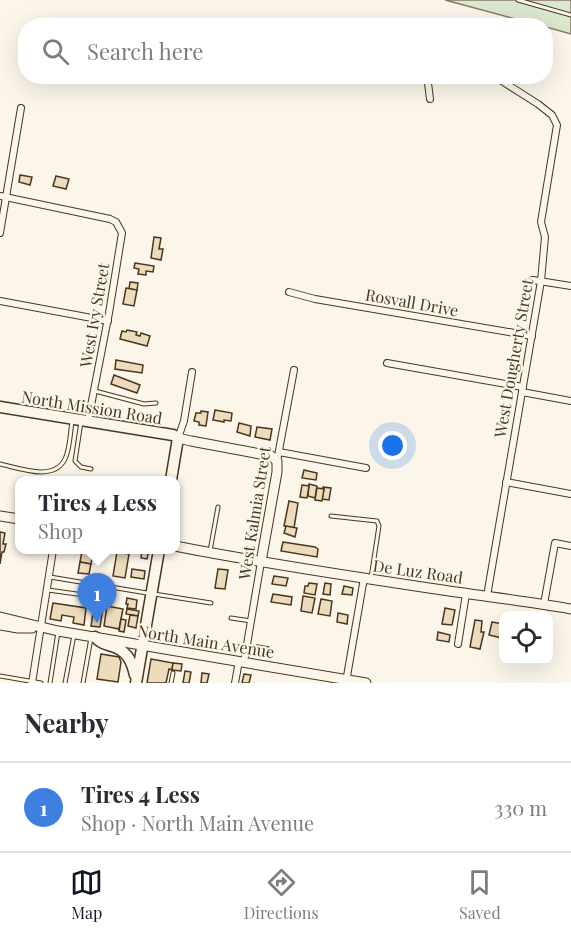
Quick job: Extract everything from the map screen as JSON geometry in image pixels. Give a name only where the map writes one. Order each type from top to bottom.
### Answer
[{"type":"main road","name":"North Mission Road","points":[[0,407],[173,435],[178,438]]},
{"type":"main road","points":[[172,476],[178,438],[278,456]]},
{"type":"main road","name":"West Kalmia Street","points":[[261,562],[278,456]]},
{"type":"main road","points":[[0,516],[15,518]]},
{"type":"main road","name":"De Luz Road","points":[[180,547],[368,579],[571,609]]},
{"type":"main road","points":[[136,681],[158,554]]},
{"type":"main road","name":"North Main Avenue","points":[[0,617],[58,631],[366,683]]},
{"type":"main road","name":"North Main Avenue","points":[[0,625],[18,628],[40,627]]},
{"type":"main road","points":[[93,637],[100,643],[117,648],[128,657],[132,663],[136,681]]},
{"type":"street","points":[[428,84],[430,99]]},
{"type":"street","name":"West Dougherty Street","points":[[487,596],[541,282],[545,237],[541,222],[557,125],[552,115],[507,84]]},
{"type":"street","points":[[0,233],[3,196],[21,108]]},
{"type":"street","name":"West Ivy Street","points":[[3,196],[110,219],[116,222],[122,233],[108,321],[93,391],[81,420]]},
{"type":"street","points":[[533,280],[571,286]]},
{"type":"street","name":"Rosvall Drive","points":[[289,292],[315,299],[532,336]]},
{"type":"street","points":[[0,301],[108,321]]},
{"type":"street","points":[[387,363],[523,389],[571,401]]},
{"type":"street","name":"West Kalmia Street","points":[[278,456],[294,370]]},
{"type":"street","points":[[178,438],[184,421],[192,372]]},
{"type":"street","points":[[278,456],[366,468]]},
{"type":"street","points":[[506,482],[571,494]]},
{"type":"street","points":[[544,604],[555,543],[571,546]]},
{"type":"street","points":[[32,682],[52,554]]},
{"type":"street","name":"West Kalmia Street","points":[[236,683],[251,621],[261,562]]},
{"type":"street","points":[[346,681],[368,579]]},
{"type":"street","points":[[458,644],[466,594]]},
{"type":"lane","points":[[518,0],[571,15]]},
{"type":"lane","points":[[93,391],[144,404],[156,403]]},
{"type":"lane","points":[[0,464],[45,473],[54,471],[66,458],[81,420]]},
{"type":"lane","points":[[81,420],[75,461],[78,466],[91,469]]},
{"type":"lane","points":[[210,553],[218,507]]},
{"type":"lane","points":[[331,516],[377,521],[368,579]]},
{"type":"lane","points":[[49,577],[211,603]]},
{"type":"lane","points":[[46,590],[84,595],[89,583]]},
{"type":"lane","points":[[231,618],[251,621]]},
{"type":"lane","points":[[50,683],[58,631]]},
{"type":"lane","points":[[66,683],[74,633]]},
{"type":"lane","points":[[83,683],[93,637]]},
{"type":"lane","points":[[171,683],[173,673]]},
{"type":"lane","points":[[0,676],[41,683]]},
{"type":"green space","points":[[445,0],[571,0],[571,34],[553,29],[553,18],[512,18]]},
{"type":"building","points":[[20,175],[32,177],[30,185],[19,182]]},
{"type":"building","points":[[56,176],[69,179],[66,189],[53,186]]},
{"type":"building","points":[[154,237],[161,238],[159,249],[163,249],[161,260],[151,258]]},
{"type":"building","points":[[135,263],[154,266],[153,272],[146,271],[146,275],[138,274],[139,269],[134,268]]},
{"type":"building","points":[[130,282],[138,283],[137,290],[129,289]]},
{"type":"building","points":[[126,288],[137,290],[134,306],[123,304]]},
{"type":"building","points":[[122,331],[137,332],[136,335],[140,336],[141,333],[150,336],[147,346],[120,339]]},
{"type":"building","points":[[116,360],[143,365],[142,373],[115,369]]},
{"type":"building","points":[[114,375],[140,385],[137,393],[111,384]]},
{"type":"building","points":[[215,410],[232,413],[231,421],[213,420]]},
{"type":"building","points":[[201,411],[208,412],[206,426],[194,421],[196,413],[201,413]]},
{"type":"building","points":[[239,423],[251,426],[250,436],[237,432]]},
{"type":"building","points":[[257,427],[272,429],[270,440],[255,437]]},
{"type":"building","points":[[304,470],[317,473],[316,480],[302,478]]},
{"type":"building","points":[[309,484],[317,486],[315,498],[308,496]]},
{"type":"building","points":[[302,485],[309,486],[307,498],[300,497]]},
{"type":"building","points":[[323,487],[331,488],[329,500],[322,499]]},
{"type":"building","points":[[317,488],[324,489],[322,501],[315,500]]},
{"type":"building","points":[[289,501],[298,503],[294,528],[284,526]]},
{"type":"building","points":[[286,526],[297,528],[295,537],[284,533]]},
{"type":"building","points":[[0,532],[5,533],[3,544],[6,544],[0,564]]},
{"type":"building","points":[[283,542],[315,547],[318,549],[317,557],[281,551]]},
{"type":"building","points":[[81,554],[93,554],[91,564],[80,562]]},
{"type":"building","points":[[117,554],[129,554],[125,578],[113,576]]},
{"type":"building","points":[[142,554],[148,554],[147,559],[141,558]]},
{"type":"building","points":[[80,562],[91,564],[89,574],[78,573]]},
{"type":"building","points":[[132,569],[145,571],[144,579],[131,577]]},
{"type":"building","points":[[218,569],[228,570],[225,589],[215,588]]},
{"type":"building","points":[[274,576],[288,578],[286,586],[272,584]]},
{"type":"building","points":[[309,583],[317,584],[315,595],[304,593],[305,586]]},
{"type":"building","points":[[325,583],[331,584],[330,595],[323,594]]},
{"type":"building","points":[[344,586],[353,588],[352,595],[342,594]]},
{"type":"building","points":[[273,594],[292,597],[291,605],[271,602]]},
{"type":"building","points":[[303,596],[315,598],[312,613],[301,611]]},
{"type":"building","points":[[127,598],[137,600],[136,609],[127,608]]},
{"type":"building","points":[[321,599],[332,601],[330,616],[318,614]]},
{"type":"building","points":[[95,600],[104,602],[100,627],[91,626]]},
{"type":"building","points":[[53,603],[86,608],[84,625],[73,623],[74,617],[62,615],[61,621],[50,619]]},
{"type":"building","points":[[107,606],[123,609],[119,629],[104,626]]},
{"type":"building","points":[[445,608],[455,610],[452,625],[442,624]]},
{"type":"building","points":[[127,609],[139,611],[138,616],[126,614]]},
{"type":"building","points":[[338,613],[348,615],[347,624],[337,622]]},
{"type":"building","points":[[130,615],[138,616],[136,628],[128,626]]},
{"type":"building","points":[[121,619],[126,620],[124,632],[119,631]]},
{"type":"building","points":[[475,620],[482,621],[481,632],[484,632],[480,649],[470,647]]},
{"type":"building","points":[[492,622],[499,623],[499,637],[489,635]]},
{"type":"building","points":[[438,632],[450,635],[449,642],[437,640]]},
{"type":"building","points":[[257,645],[269,647],[267,656],[256,654]]},
{"type":"building","points":[[101,654],[119,657],[121,662],[118,682],[97,679]]},
{"type":"building","points":[[151,659],[173,663],[166,683],[147,683]]},
{"type":"building","points":[[173,663],[182,664],[181,671],[172,670]]},
{"type":"building","points":[[185,671],[191,672],[189,683],[183,683]]},
{"type":"building","points":[[202,673],[209,674],[207,683],[201,683]]},
{"type":"building","points":[[244,674],[251,675],[249,683],[242,683]]},
{"type":"place","name":"Tires 4 Less","points":[[97,623]]}]
